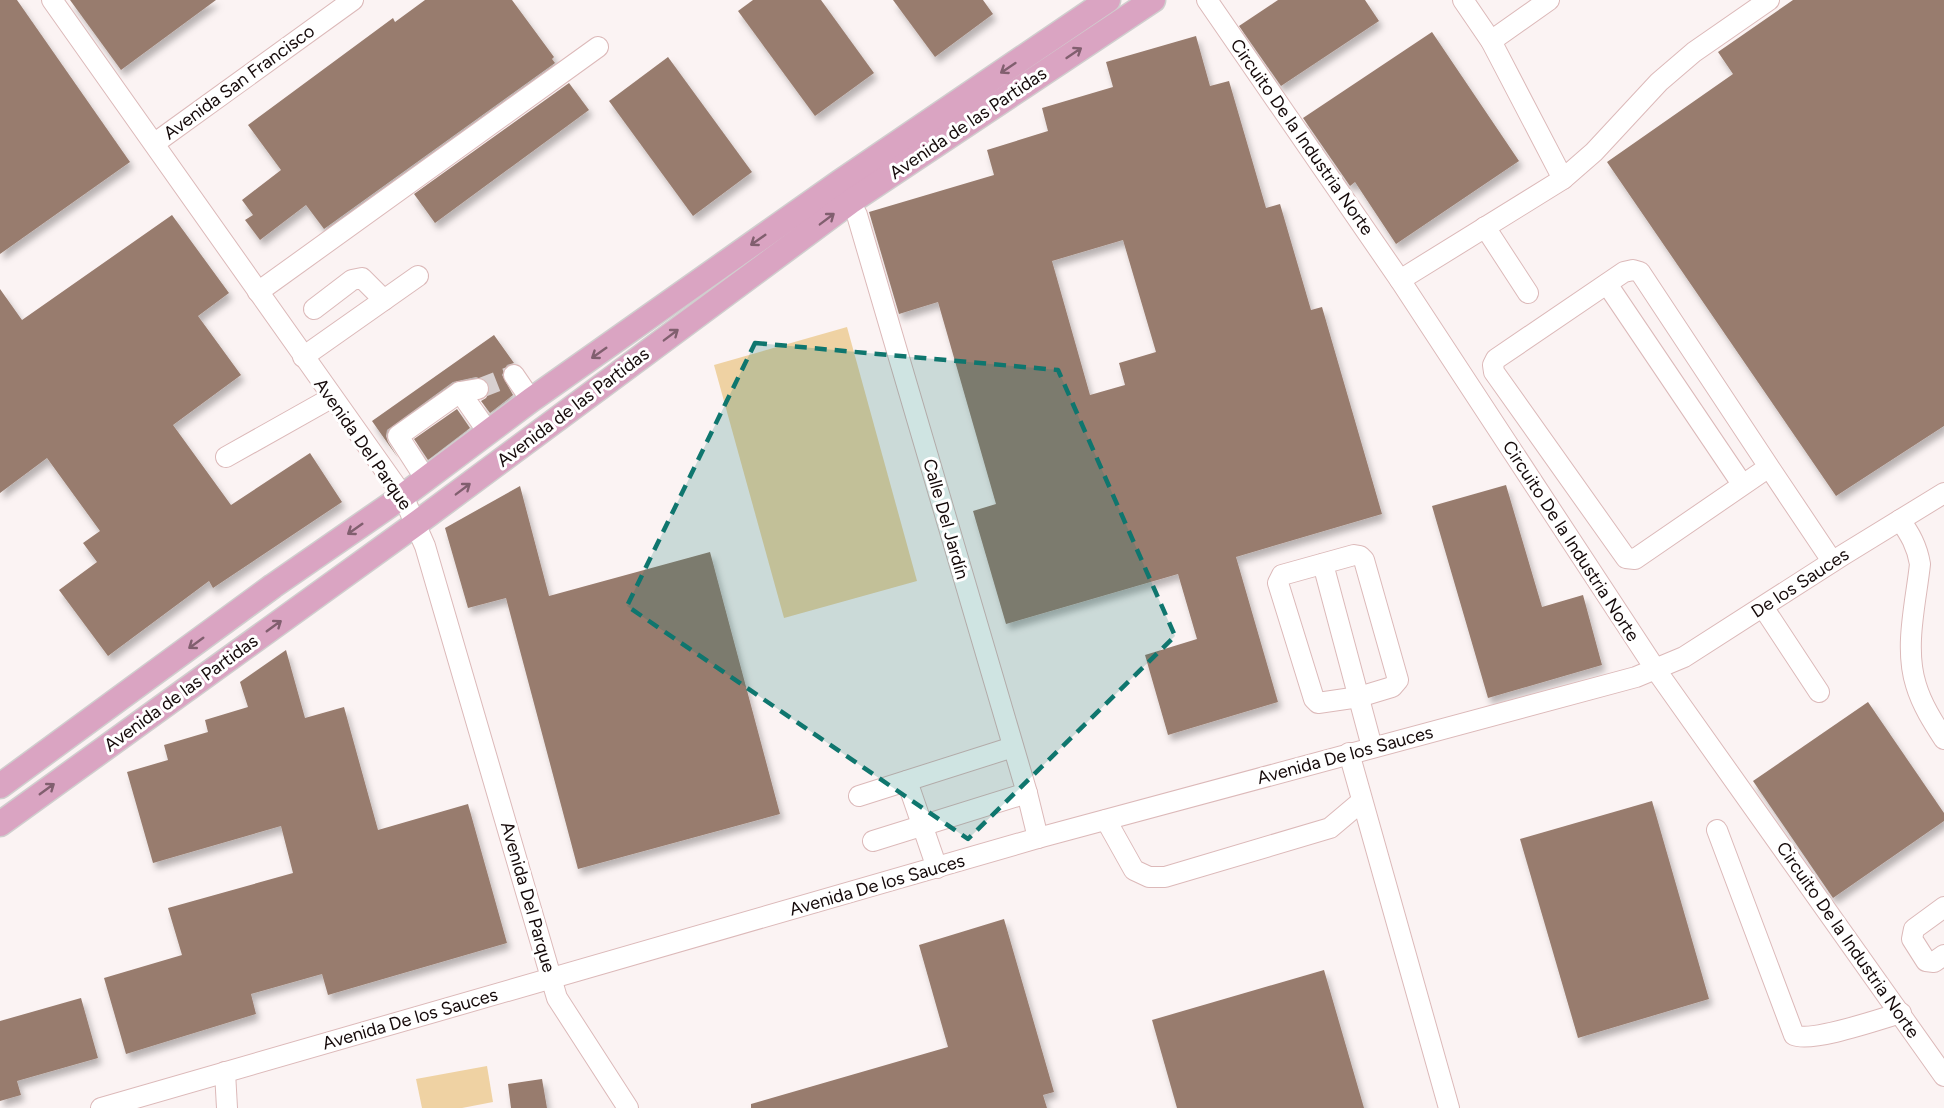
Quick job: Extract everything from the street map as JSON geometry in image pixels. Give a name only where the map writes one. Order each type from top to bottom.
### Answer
[{"type":"main road","name":"Avenida de las Partidas","points":[[0,786],[273,586],[403,496],[531,400],[840,182],[1108,0]]},
{"type":"main road","name":"Avenida de las Partidas","points":[[0,824],[417,523],[850,202],[1154,0]]},
{"type":"street","name":"Avenida Del Parque","points":[[52,0],[155,143],[331,398],[403,496],[417,523],[425,546],[557,998],[628,1108]]},
{"type":"street","name":"Avenida San Francisco","points":[[155,143],[353,0]]},
{"type":"street","name":"Circuito De la Industria Norte","points":[[1207,0],[1400,280],[1656,670],[1944,1076]]},
{"type":"street","points":[[1463,0],[1491,41],[1563,179]]},
{"type":"street","points":[[1491,41],[1549,0]]},
{"type":"street","points":[[1400,280],[1563,179],[1594,152],[1659,82],[1694,52],[1769,0]]},
{"type":"street","points":[[258,292],[598,47]]},
{"type":"street","name":"Calle Del Jardín","points":[[850,202],[856,215],[1027,793],[1038,838]]},
{"type":"street","points":[[1485,227],[1528,293]]},
{"type":"street","points":[[1768,467],[1635,559],[1626,558],[1494,372],[1493,365],[1496,359],[1624,272],[1633,270],[1640,272],[1832,561]]},
{"type":"street","points":[[303,357],[418,276]]},
{"type":"street","points":[[314,309],[352,280],[362,278],[384,300]]},
{"type":"street","points":[[1607,284],[1743,484]]},
{"type":"street","points":[[514,375],[531,400]]},
{"type":"street","points":[[425,478],[398,436],[469,391],[488,432]]},
{"type":"street","points":[[226,457],[331,398]]},
{"type":"street","name":"De los Sauces","points":[[1656,670],[1684,657],[1832,561],[1944,493]]},
{"type":"street","points":[[1900,520],[1912,537],[1920,564],[1911,649],[1915,683],[1927,713],[1944,739]]},
{"type":"street","points":[[1354,555],[1364,560],[1398,680],[1392,687],[1359,697],[1323,704],[1314,699],[1278,583],[1282,575],[1354,555]]},
{"type":"street","points":[[1323,564],[1372,747]]},
{"type":"street","points":[[1763,607],[1819,692]]},
{"type":"street","name":"Avenida De los Sauces","points":[[101,1108],[1038,838],[1656,670]]},
{"type":"street","points":[[859,796],[1013,747]]},
{"type":"street","points":[[1349,753],[1449,1108]]},
{"type":"street","points":[[907,781],[937,868]]},
{"type":"street","points":[[873,841],[1027,793]]},
{"type":"street","points":[[1106,820],[1134,870],[1149,877],[1165,877],[1330,828],[1362,801]]},
{"type":"street","points":[[1717,830],[1794,1035],[1805,1038],[1901,1013]]},
{"type":"street","points":[[1944,907],[1914,929],[1912,939],[1926,961],[1934,962],[1944,955]]},
{"type":"street","points":[[225,1072],[227,1108]]},
{"type":"highlighted area","points":[[755,343],[1058,370],[1175,636],[968,839],[627,606]]},
{"type":"shaded area","points":[[847,327],[917,581],[784,618],[714,365]]},
{"type":"shaded area","points":[[487,1066],[493,1102],[462,1108],[422,1108],[416,1079]]},
{"type":"building","points":[[0,0],[17,0],[130,162],[0,254]]},
{"type":"building","points":[[70,0],[216,0],[121,70]]},
{"type":"building","points":[[425,0],[512,0],[554,57],[552,59],[555,63],[324,229],[306,205],[260,240],[245,220],[253,215],[242,200],[281,170],[248,125],[393,18],[395,22]]},
{"type":"building","points":[[753,0],[821,0],[874,73],[815,116],[738,11]]},
{"type":"building","points":[[893,0],[983,0],[993,14],[935,57]]},
{"type":"building","points":[[1278,0],[1365,0],[1379,21],[1281,86],[1239,26]]},
{"type":"building","points":[[1793,0],[1944,0],[1944,426],[1836,496],[1607,162],[1733,74],[1718,52]]},
{"type":"building","points":[[1432,32],[1519,161],[1396,244],[1355,182],[1350,186],[1303,118]]},
{"type":"building","points":[[1196,36],[1210,86],[1229,81],[1266,208],[1280,204],[1311,310],[1322,307],[1382,514],[1236,557],[1278,702],[1168,735],[1145,655],[1197,639],[1178,574],[1006,624],[973,511],[996,504],[938,302],[899,314],[869,212],[994,175],[987,150],[1048,131],[1042,108],[1113,87],[1106,62]],"holes":[[[1123,240],[1156,352],[1119,363],[1125,385],[1090,395],[1052,261]]]},
{"type":"building","points":[[668,57],[752,172],[693,216],[609,101]]},
{"type":"building","points":[[569,83],[589,110],[435,223],[414,194]]},
{"type":"building","points":[[172,215],[229,293],[198,316],[241,375],[173,425],[231,505],[310,453],[342,502],[213,588],[209,581],[108,656],[59,590],[97,562],[83,543],[100,531],[47,458],[0,493],[0,289],[22,320]]},
{"type":"building","points":[[494,335],[514,363],[507,365],[502,375],[513,395],[490,413],[481,401],[489,393],[490,386],[487,381],[476,377],[453,382],[387,430],[388,442],[398,458],[372,421]]},
{"type":"building","points":[[457,409],[470,428],[428,460],[414,439]]},
{"type":"building","points":[[1506,485],[1542,607],[1583,595],[1602,665],[1488,698],[1432,506]]},
{"type":"building","points":[[520,486],[549,596],[710,552],[780,814],[578,869],[506,598],[468,608],[445,528]]},
{"type":"building","points":[[286,650],[305,718],[344,707],[378,830],[468,804],[507,943],[328,995],[322,974],[251,994],[256,1014],[126,1054],[104,978],[182,955],[168,908],[293,873],[281,826],[153,863],[127,772],[168,760],[164,745],[208,732],[205,720],[248,707],[240,682]]},
{"type":"building","points":[[1868,702],[1944,813],[1944,821],[1833,898],[1753,781]]},
{"type":"building","points":[[1652,801],[1709,999],[1578,1038],[1520,839]]},
{"type":"building","points":[[1004,919],[1054,1092],[1043,1095],[1047,1108],[751,1108],[751,1104],[948,1047],[919,945]]},
{"type":"building","points":[[1324,970],[1364,1108],[1177,1108],[1152,1020]]},
{"type":"building","points":[[81,998],[98,1058],[17,1081],[21,1095],[0,1101],[0,1021]]},
{"type":"building","points":[[542,1079],[547,1108],[511,1108],[508,1084]]},
{"type":"tunnel","points":[[478,389],[514,375]]}]
